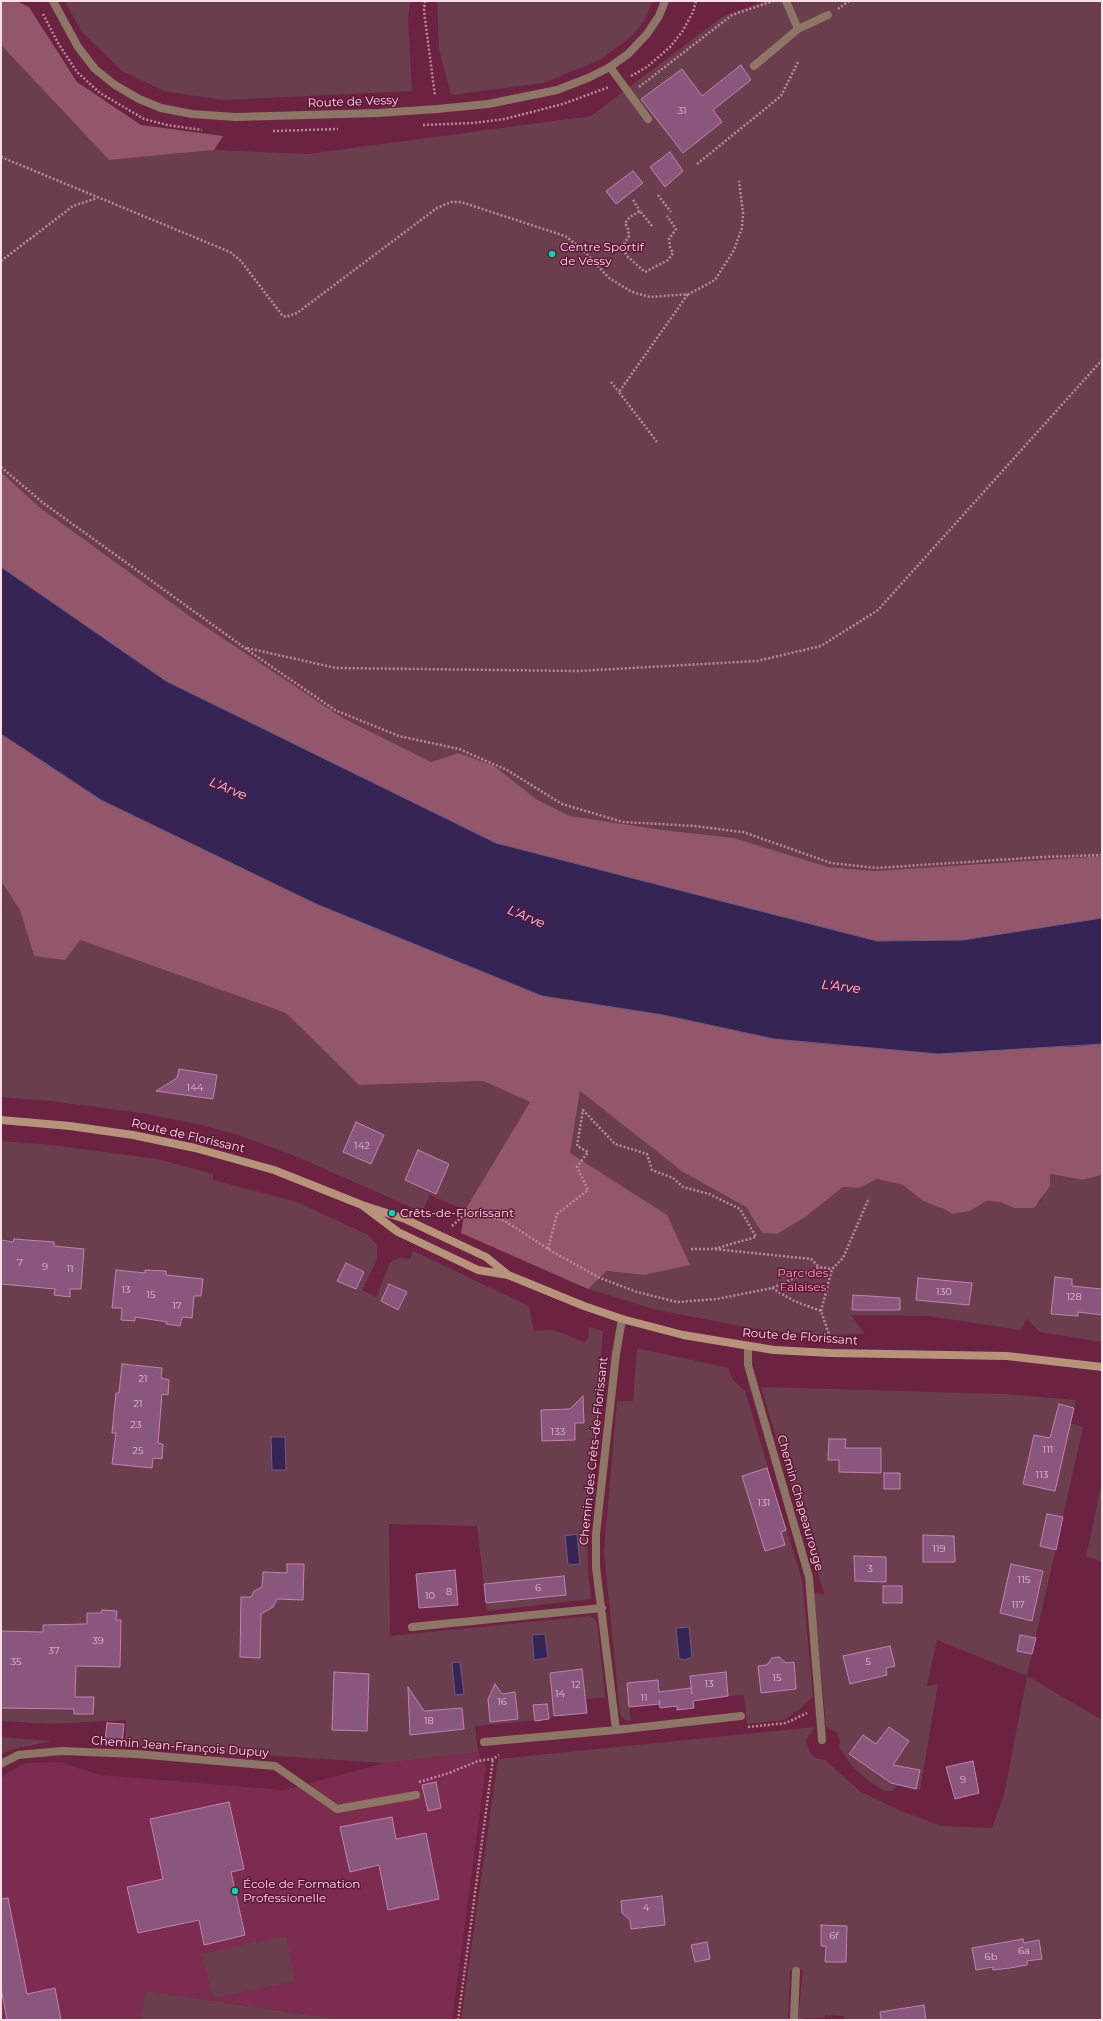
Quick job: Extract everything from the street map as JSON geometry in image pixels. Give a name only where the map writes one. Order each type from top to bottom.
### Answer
[{"type":"main road","name":"Route de Florissant","points":[[1,1120],[78,1127],[134,1135],[195,1148],[274,1170],[362,1205],[405,1219],[486,1257],[508,1275]]},
{"type":"main road","name":"Route de Florissant","points":[[362,1205],[398,1232],[478,1270],[508,1275],[584,1306],[622,1319],[683,1335],[748,1347],[831,1353],[1007,1356],[1102,1367]]},
{"type":"street","name":"Route de Vessy","points":[[53,1],[78,47],[96,69],[121,88],[139,99],[161,108],[192,114],[235,116],[378,113],[437,109],[488,104],[529,97],[557,90],[588,78],[610,67],[628,54],[646,34],[659,16],[665,1]]},
{"type":"street","points":[[786,1],[798,29]]},
{"type":"street","points":[[754,66],[798,29],[828,15]]},
{"type":"street","points":[[610,67],[648,119]]},
{"type":"street","name":"Chemin des Crêts-de-Florissant","points":[[616,1730],[596,1567],[596,1534],[616,1354],[622,1319]]},
{"type":"street","name":"Chemin Chapeaurouge","points":[[748,1347],[748,1365],[809,1577],[822,1740]]},
{"type":"street","points":[[412,1627],[602,1608]]},
{"type":"street","points":[[484,1742],[616,1730],[741,1716]]},
{"type":"street","name":"Chemin Jean-François Dupuy","points":[[1,1764],[18,1755],[62,1751],[136,1754],[275,1766],[337,1809],[416,1795]]},
{"type":"street","points":[[794,2020],[796,1971]]},
{"type":"path","points":[[425,1],[424,11],[431,74],[437,109]]},
{"type":"path","points":[[415,125],[472,123],[505,119],[588,96],[620,82],[647,67],[670,48],[682,32],[693,12],[696,1]]},
{"type":"path","points":[[629,95],[732,15],[774,1]]},
{"type":"path","points":[[42,12],[67,57],[87,83],[100,93],[144,119],[167,125],[206,130]]},
{"type":"path","points":[[697,164],[781,96],[798,62]]},
{"type":"path","points":[[270,131],[345,129]]},
{"type":"path","points":[[1,157],[230,252],[241,261],[282,315],[286,318],[296,313],[437,208],[451,202],[465,204],[565,236],[581,248],[609,278],[632,292],[650,297],[689,294],[715,280],[734,250],[742,228],[744,213],[739,181]]},
{"type":"path","points":[[658,195],[671,212]]},
{"type":"path","points":[[1,261],[73,206],[98,198]]},
{"type":"path","points":[[632,200],[652,226]]},
{"type":"path","points":[[640,210],[630,217],[625,223],[629,236],[622,247],[627,256],[645,272],[668,260],[673,253],[670,247],[670,239],[676,229],[667,216]]},
{"type":"path","points":[[619,392],[689,294]]},
{"type":"path","points":[[245,647],[336,668],[578,671],[757,661],[821,646],[878,610],[1102,360]]},
{"type":"path","points":[[611,382],[658,442]]},
{"type":"path","points":[[1,467],[42,502],[335,710],[399,736],[459,749],[507,770],[562,804],[623,822],[695,826],[743,832],[831,863],[876,868],[1042,857],[1102,855]]},
{"type":"path","points":[[548,1249],[557,1214],[588,1190],[577,1167],[588,1152],[577,1146],[583,1110],[615,1144],[647,1154],[652,1170],[673,1178],[683,1187],[709,1194],[740,1209],[756,1237],[714,1249]]},
{"type":"path","points":[[831,1353],[831,1337],[821,1311],[832,1268],[843,1258],[869,1198]]},
{"type":"path","points":[[448,1230],[463,1216],[475,1211],[505,1221],[548,1249],[600,1278],[637,1292],[677,1302],[717,1299],[772,1288],[819,1268],[832,1268]]},
{"type":"path","points":[[691,1249],[714,1249],[811,1259],[819,1268]]},
{"type":"path","points":[[772,1288],[794,1302],[821,1311]]},
{"type":"path","points":[[416,1795],[414,1783],[448,1773],[478,1761],[493,1759],[458,2020]]},
{"type":"shaded area","points":[[1,1],[16,1],[29,7],[77,82],[141,125],[223,136],[214,150],[109,160],[1,45]]},
{"type":"shaded area","points":[[1,472],[38,506],[191,617],[343,718],[431,762],[458,753],[493,765],[536,799],[570,816],[663,830],[734,838],[828,867],[874,871],[1102,856],[1102,918],[963,940],[877,941],[496,843],[166,681],[1,567]]},
{"type":"shaded area","points":[[1,734],[101,800],[316,904],[542,996],[663,1015],[774,1039],[844,1046],[1070,1047],[1102,1044],[1102,1175],[1083,1180],[1050,1174],[1050,1186],[1034,1208],[1014,1208],[1000,1202],[986,1201],[970,1211],[952,1214],[944,1209],[923,1201],[903,1185],[877,1179],[859,1188],[843,1187],[804,1218],[777,1234],[762,1233],[746,1207],[683,1172],[580,1091],[570,1153],[667,1215],[690,1265],[644,1275],[607,1271],[588,1289],[461,1233],[465,1210],[530,1102],[483,1081],[359,1085],[286,1013],[80,940],[65,960],[34,956],[20,910],[1,881]]},
{"type":"shaded area","name":"École de Formation Professionelle","points":[[478,1752],[486,1767],[452,2020],[345,2020],[146,1991],[141,2020],[1,2020],[1,1779],[5,1774],[26,1763],[59,1762],[100,1775],[284,1790],[385,1763]]},
{"type":"green space","points":[[66,1],[410,1],[408,19],[412,91],[223,100],[164,91],[122,71],[83,33],[66,4]]},
{"type":"green space","points":[[437,1],[653,1],[644,21],[633,35],[600,60],[543,83],[451,95],[439,49]]},
{"type":"green space","name":"Centre Sportif de Vessy","points":[[764,1],[1102,1],[1102,856],[874,871],[828,867],[734,838],[663,830],[570,816],[536,799],[493,765],[458,753],[431,762],[343,718],[191,617],[38,506],[1,472],[1,45],[109,160],[214,150],[308,154],[591,116],[722,17]]},
{"type":"green space","points":[[1,881],[20,910],[34,956],[80,940],[286,1013],[359,1085],[483,1081],[530,1102],[465,1210],[430,1195],[422,1212],[295,1156],[238,1135],[202,1125],[142,1113],[50,1101],[1,1097]]},
{"type":"green space","name":"Parc des Falaises","points":[[580,1091],[683,1172],[746,1207],[762,1233],[777,1234],[804,1218],[843,1187],[859,1188],[877,1179],[903,1185],[923,1201],[944,1209],[952,1214],[970,1211],[986,1201],[1000,1202],[1014,1208],[1040,1202],[1044,1194],[1049,1174],[1083,1180],[1102,1175],[1102,1342],[1040,1332],[1027,1319],[1020,1330],[929,1316],[851,1315],[865,1334],[816,1335],[762,1330],[657,1310],[588,1289],[607,1271],[644,1275],[570,1153]]},
{"type":"green space","points":[[1,1141],[53,1145],[157,1159],[213,1174],[213,1180],[297,1202],[368,1235],[377,1245],[377,1259],[362,1290],[376,1297],[390,1263],[399,1258],[410,1259],[413,1251],[529,1306],[534,1331],[554,1330],[584,1342],[588,1339],[589,1327],[603,1331],[587,1527],[588,1571],[591,1599],[487,1611],[477,1526],[389,1524],[390,1636],[590,1616],[597,1621],[605,1698],[586,1699],[582,1669],[550,1673],[554,1716],[549,1719],[475,1726],[478,1752],[385,1763],[125,1746],[126,1720],[50,1724],[1,1721]]},
{"type":"green space","points":[[637,1348],[728,1368],[733,1380],[745,1391],[802,1580],[813,1696],[801,1708],[784,1720],[747,1724],[744,1695],[728,1696],[725,1672],[690,1676],[692,1693],[676,1694],[675,1690],[659,1692],[658,1680],[627,1683],[631,1721],[625,1720],[620,1714],[604,1551],[617,1401],[633,1401]]},
{"type":"green space","points":[[761,1387],[1004,1394],[1076,1400],[1070,1423],[1083,1427],[1027,1676],[937,1640],[927,1686],[938,1684],[920,1790],[898,1785],[892,1791],[885,1791],[870,1782],[855,1769],[839,1748],[840,1741],[837,1733],[826,1726],[814,1593],[824,1594]]},
{"type":"green space","points":[[1102,1482],[1102,1562],[1086,1556]]},
{"type":"green space","points":[[1027,1676],[1102,1720],[1102,2020],[844,2020],[844,2016],[825,2015],[825,2018],[805,2018],[805,2020],[798,2020],[803,1969],[790,1970],[788,2020],[461,2020],[498,1759],[815,1727],[806,1740],[810,1753],[816,1758],[825,1760],[861,1792],[901,1811],[941,1826],[992,1828],[1004,1795]]},
{"type":"green space","points":[[1,1737],[51,1741],[10,1750],[1,1755]]},
{"type":"green space","points":[[286,1936],[295,1981],[213,1998],[202,1954]]},
{"type":"green space","points":[[146,1991],[345,2020],[141,2020]]},
{"type":"water","name":"L'Arve","points":[[1,567],[166,681],[496,843],[877,941],[963,940],[1102,918],[1102,1044],[938,1054],[774,1039],[663,1015],[542,996],[316,904],[101,800],[1,734]]},
{"type":"water","points":[[271,1437],[285,1437],[286,1470],[272,1470]]},
{"type":"water","points":[[577,1534],[580,1564],[568,1565],[565,1536]]},
{"type":"water","points":[[689,1627],[692,1657],[685,1660],[679,1659],[676,1628]]},
{"type":"water","points":[[545,1634],[548,1658],[534,1660],[532,1635]]},
{"type":"water","points":[[460,1662],[464,1694],[455,1695],[452,1663]]},
{"type":"building","points":[[741,65],[751,80],[713,110],[722,122],[683,153],[641,99],[682,69],[702,96]]},
{"type":"building","points":[[670,152],[683,171],[665,187],[650,167]]},
{"type":"building","points":[[633,171],[643,183],[616,204],[606,191]]},
{"type":"building","points":[[179,1069],[217,1075],[213,1099],[156,1091],[177,1078]]},
{"type":"building","points":[[356,1122],[384,1135],[371,1164],[343,1152]]},
{"type":"building","points":[[418,1150],[449,1164],[436,1194],[405,1180]]},
{"type":"building","points":[[14,1239],[54,1242],[54,1246],[84,1249],[81,1289],[70,1289],[70,1297],[54,1295],[55,1289],[1,1284],[1,1240],[13,1242]]},
{"type":"building","points":[[346,1263],[364,1272],[356,1289],[337,1281]]},
{"type":"building","points":[[116,1270],[145,1273],[145,1270],[166,1271],[166,1275],[203,1279],[201,1296],[194,1296],[192,1318],[182,1317],[180,1326],[166,1324],[167,1322],[135,1317],[135,1321],[121,1320],[122,1308],[112,1308]]},
{"type":"building","points":[[1055,1277],[1072,1279],[1072,1286],[1102,1289],[1102,1315],[1078,1312],[1078,1316],[1051,1314]]},
{"type":"building","points":[[918,1278],[972,1283],[969,1305],[916,1300]]},
{"type":"building","points":[[389,1284],[407,1292],[398,1310],[381,1301]]},
{"type":"building","points":[[853,1295],[900,1298],[900,1310],[852,1310]]},
{"type":"building","points":[[122,1364],[162,1368],[161,1378],[169,1380],[168,1395],[162,1394],[158,1443],[163,1444],[162,1459],[153,1458],[152,1468],[112,1464],[116,1433],[112,1433],[116,1393],[119,1393]]},
{"type":"building","points":[[583,1396],[584,1423],[575,1423],[575,1440],[542,1441],[541,1410],[570,1409]]},
{"type":"building","points":[[1059,1404],[1074,1408],[1055,1491],[1023,1484],[1034,1435],[1050,1438]]},
{"type":"building","points":[[829,1439],[846,1439],[845,1448],[881,1448],[881,1473],[839,1472],[839,1460],[828,1460]]},
{"type":"building","points":[[767,1468],[786,1530],[781,1532],[785,1545],[765,1551],[742,1476]]},
{"type":"building","points":[[884,1473],[900,1473],[900,1489],[884,1489]]},
{"type":"building","points":[[1047,1514],[1063,1517],[1056,1550],[1040,1546]]},
{"type":"building","points":[[923,1535],[954,1536],[955,1562],[923,1562]]},
{"type":"building","points":[[854,1556],[886,1557],[886,1582],[855,1581]]},
{"type":"building","points":[[287,1564],[304,1564],[303,1600],[277,1599],[273,1607],[261,1614],[260,1658],[240,1657],[241,1597],[251,1597],[254,1591],[262,1587],[263,1572],[287,1573]]},
{"type":"building","points":[[1011,1564],[1043,1571],[1032,1621],[1000,1613]]},
{"type":"building","points":[[455,1570],[458,1605],[419,1608],[416,1574]]},
{"type":"building","points":[[564,1576],[566,1595],[486,1603],[484,1584]]},
{"type":"building","points":[[883,1586],[902,1586],[902,1603],[883,1603]]},
{"type":"building","points":[[102,1610],[117,1611],[116,1620],[121,1620],[120,1667],[76,1666],[75,1697],[94,1697],[93,1714],[74,1714],[74,1709],[1,1708],[1,1631],[43,1632],[43,1625],[87,1624],[87,1613],[101,1613]]},
{"type":"building","points":[[1020,1635],[1036,1638],[1032,1654],[1017,1651]]},
{"type":"building","points":[[890,1646],[895,1666],[886,1668],[887,1675],[850,1684],[843,1656]]},
{"type":"building","points":[[779,1657],[786,1663],[794,1662],[796,1689],[761,1693],[758,1666],[767,1665],[772,1658]]},
{"type":"building","points":[[582,1669],[587,1713],[554,1716],[550,1673]]},
{"type":"building","points":[[334,1672],[369,1674],[367,1731],[332,1730]]},
{"type":"building","points":[[726,1672],[728,1696],[693,1701],[694,1708],[677,1710],[677,1706],[660,1708],[660,1704],[629,1707],[627,1683],[658,1680],[659,1692],[691,1688],[692,1694],[690,1676]]},
{"type":"building","points":[[495,1684],[502,1694],[515,1692],[518,1719],[490,1722],[488,1699]]},
{"type":"building","points":[[408,1687],[424,1711],[462,1708],[464,1729],[410,1735]]},
{"type":"building","points":[[547,1704],[549,1719],[535,1721],[533,1705]]},
{"type":"building","points":[[107,1723],[124,1724],[122,1743],[105,1741]]},
{"type":"building","points":[[889,1727],[909,1741],[893,1765],[920,1770],[916,1789],[891,1783],[849,1754],[863,1735],[876,1744]]},
{"type":"building","points":[[973,1761],[979,1793],[955,1799],[946,1767]]},
{"type":"building","points":[[436,1782],[441,1808],[428,1811],[422,1785]]},
{"type":"building","points":[[229,1802],[244,1869],[231,1872],[245,1935],[204,1945],[199,1920],[138,1933],[127,1887],[163,1879],[150,1819]]},
{"type":"building","points":[[392,1817],[396,1839],[426,1833],[439,1899],[388,1910],[379,1865],[350,1872],[340,1827]]},
{"type":"building","points":[[662,1896],[665,1925],[631,1929],[630,1920],[622,1913],[621,1901]]},
{"type":"building","points":[[8,1898],[27,1994],[55,1988],[61,2020],[7,2020],[1,1988],[1,1899]]},
{"type":"building","points":[[821,1925],[847,1926],[846,1962],[825,1962],[826,1946],[821,1946]]},
{"type":"building","points":[[1023,1939],[1024,1943],[1039,1940],[1042,1959],[1027,1961],[1027,1965],[1010,1968],[993,1970],[993,1967],[976,1970],[972,1948]]},
{"type":"building","points":[[707,1942],[710,1959],[695,1962],[691,1945]]},
{"type":"building","points":[[924,2005],[926,2020],[881,2020],[880,2012]]},
{"type":"place","name":"Centre Sportif de Vessy","points":[[552,254]]},
{"type":"place","name":"Crêts-de-Florissant","points":[[392,1213]]},
{"type":"place","name":"École de Formation Professionelle","points":[[235,1891]]}]
